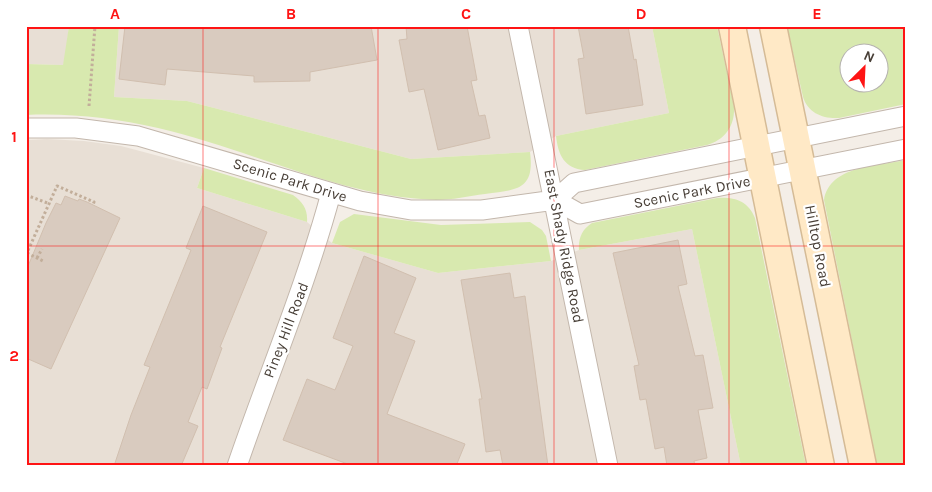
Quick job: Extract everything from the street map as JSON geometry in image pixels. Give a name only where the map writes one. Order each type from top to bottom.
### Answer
[{"type":"main road","points":[[732,26],[821,466]]},
{"type":"main road","name":"Hilltop Road","points":[[773,26],[862,466]]},
{"type":"street","name":"East Shady Ridge Road","points":[[518,26],[608,466]]},
{"type":"street","name":"Scenic Park Drive","points":[[26,128],[76,128],[148,138],[331,193],[378,205],[427,211],[482,210],[555,200],[574,183],[906,116]]},
{"type":"street","name":"Scenic Park Drive","points":[[555,200],[580,214],[906,149]]},
{"type":"street","name":"Piney Hill Road","points":[[237,466],[271,368],[307,274],[331,193]]},
{"type":"path","points":[[89,106],[95,26]]},
{"type":"path","points":[[43,261],[27,254],[58,186],[94,202],[93,204]]},
{"type":"path","points":[[26,195],[49,206],[53,210]]},
{"type":"path","points":[[37,258],[42,249]]},
{"type":"shaded area","points":[[26,26],[69,26],[63,65],[26,64]]},
{"type":"shaded area","points":[[119,26],[652,26],[669,113],[556,136],[530,152],[411,159],[187,101],[114,97]]},
{"type":"shaded area","points":[[47,139],[121,146],[204,168],[197,188],[307,222],[332,243],[438,273],[551,261],[579,250],[692,229],[741,466],[26,466],[26,140]]},
{"type":"green space","points":[[69,26],[119,26],[114,97],[187,101],[411,159],[530,152],[530,174],[521,186],[506,191],[442,200],[400,197],[330,181],[158,128],[92,117],[26,115],[26,64],[63,65]]},
{"type":"green space","points":[[652,26],[717,26],[734,107],[731,126],[719,140],[707,145],[585,170],[572,167],[563,159],[558,149],[556,136],[669,113]]},
{"type":"green space","points":[[787,26],[906,26],[906,104],[833,118],[817,114],[805,103]]},
{"type":"green space","points":[[906,160],[906,466],[877,466],[824,200],[828,188],[835,180],[845,174],[869,166]]},
{"type":"green space","points":[[204,168],[293,195],[300,200],[304,207],[307,214],[307,222],[197,188]]},
{"type":"green space","points":[[717,198],[730,198],[740,201],[749,208],[755,218],[806,466],[741,466],[692,229],[579,250],[581,235],[592,223]]},
{"type":"green space","points":[[354,214],[441,225],[530,222],[542,230],[546,236],[551,261],[438,273],[332,243],[340,222]]},
{"type":"building","points":[[125,26],[371,26],[377,60],[310,72],[310,81],[254,82],[254,76],[167,69],[165,85],[119,79]]},
{"type":"building","points":[[406,26],[467,26],[477,80],[471,81],[479,116],[485,115],[490,138],[438,150],[424,89],[409,92],[399,40],[407,39]]},
{"type":"building","points":[[578,26],[628,26],[634,60],[636,59],[643,105],[586,114],[578,59],[584,58]]},
{"type":"building","points":[[65,196],[87,202],[120,218],[51,369],[26,358],[26,271],[56,203],[61,205]]},
{"type":"building","points":[[203,206],[267,232],[220,347],[222,348],[207,389],[202,387],[188,422],[198,426],[181,466],[114,466],[150,367],[144,365],[191,250],[186,248]]},
{"type":"building","points":[[678,240],[687,284],[678,286],[695,356],[703,355],[713,408],[698,410],[707,458],[694,461],[695,466],[667,466],[664,447],[655,449],[646,399],[640,400],[634,366],[639,365],[613,253]]},
{"type":"building","points":[[364,256],[416,278],[394,333],[415,341],[387,414],[465,444],[456,466],[353,466],[283,440],[307,379],[335,390],[353,346],[333,338]]},
{"type":"building","points":[[510,273],[514,298],[525,296],[548,466],[503,466],[500,450],[486,452],[479,399],[482,399],[461,280]]}]
